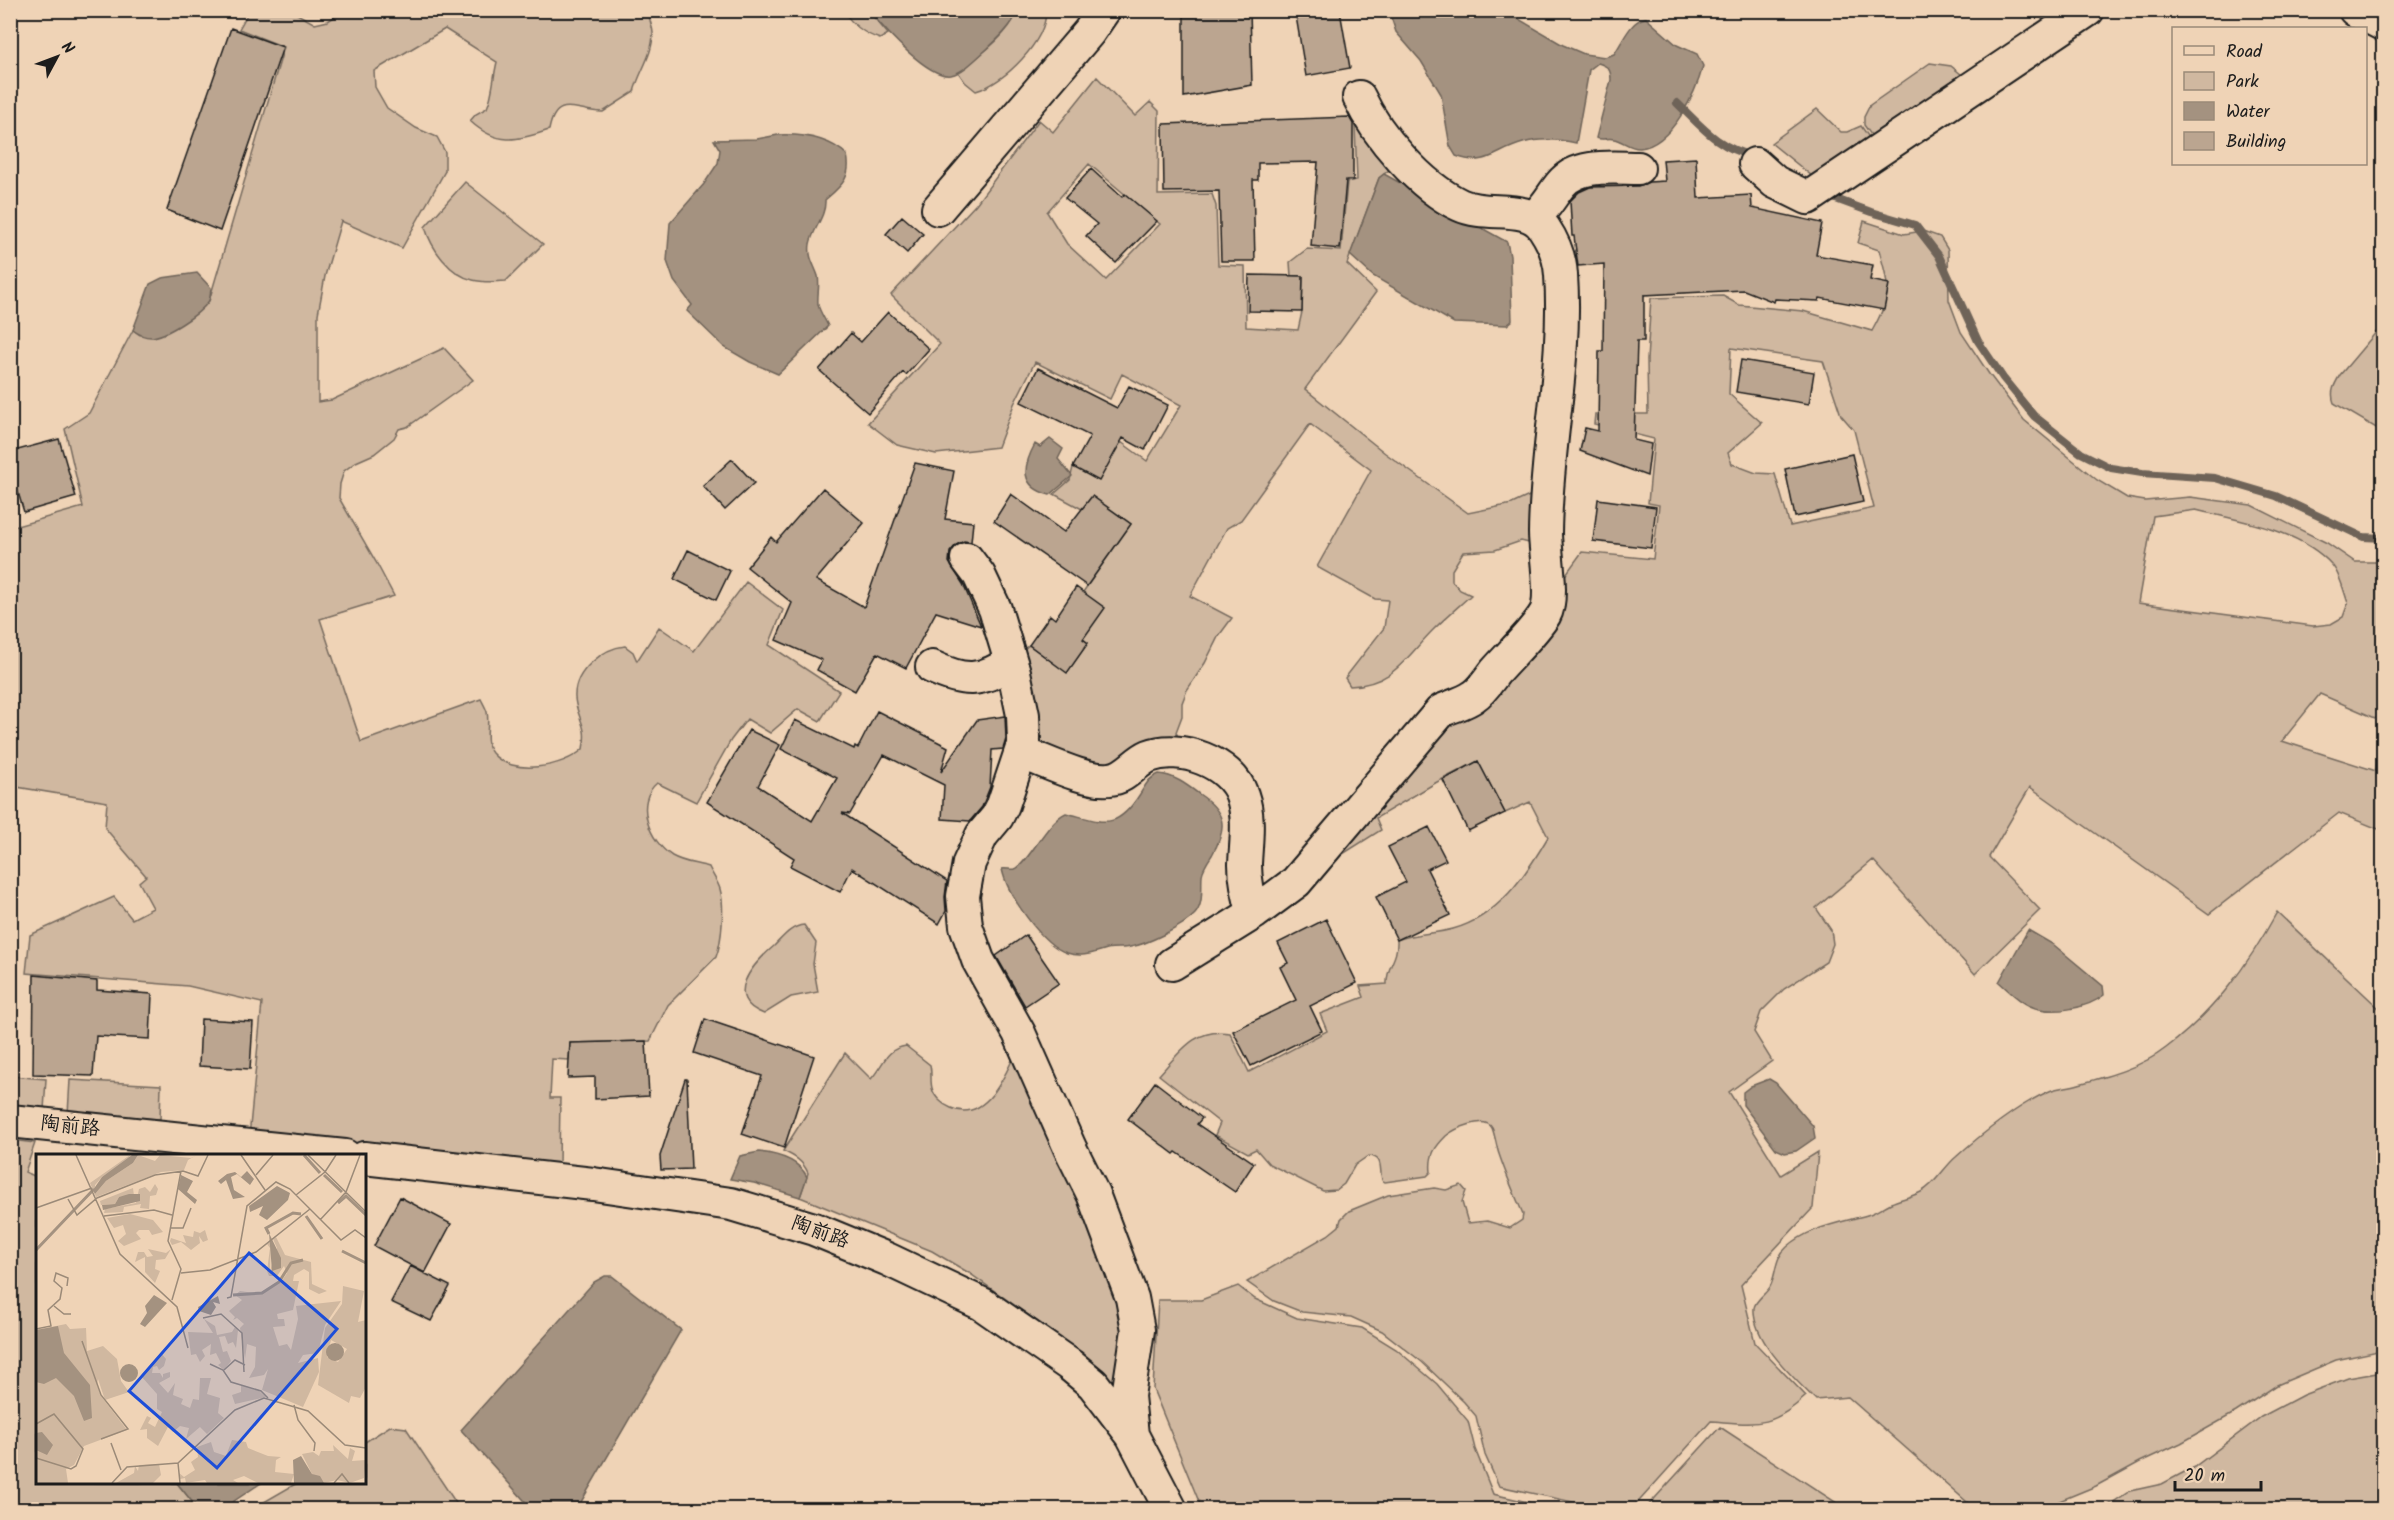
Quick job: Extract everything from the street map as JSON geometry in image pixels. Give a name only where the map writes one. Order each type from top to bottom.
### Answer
[{"type":"street","points":[[938,209],[1089,32],[1104,10]]},
{"type":"street","points":[[1755,164],[1775,182],[1808,198],[2088,10]]},
{"type":"street","points":[[2355,10],[2384,25]]},
{"type":"street","points":[[1172,964],[1254,913],[1296,882],[1441,711],[1475,696],[1547,612],[1549,580],[1545,534],[1550,449],[1560,367],[1562,300],[1561,271],[1556,248],[1543,226],[1534,217],[1519,212],[1476,211],[1443,195],[1402,158],[1366,113],[1359,98]]},
{"type":"street","points":[[1534,217],[1544,210],[1569,176],[1587,170],[1638,168]]},
{"type":"street","points":[[967,559],[990,596],[1011,662],[1023,715],[1024,742],[1004,805],[982,835],[969,863],[963,896],[966,926],[978,960],[1019,1033],[1093,1194],[1132,1298],[1138,1330],[1128,1396],[1132,1435]]},
{"type":"street","points":[[932,667],[961,679],[972,679],[991,674],[1011,662]]},
{"type":"street","points":[[1022,753],[1088,777],[1110,779],[1126,773],[1148,757],[1172,751],[1186,752],[1201,757],[1219,768],[1242,794],[1248,828],[1246,884],[1254,913]]},
{"type":"street","name":"陶前路","points":[[10,1122],[335,1154]]},
{"type":"street","name":"陶前路","points":[[366,1158],[698,1198],[731,1204],[814,1229],[887,1259],[982,1304],[1070,1365],[1093,1384],[1132,1435],[1171,1509]]},
{"type":"green space","points":[[345,10],[366,11],[376,17],[396,10],[650,11],[649,17],[653,33],[651,49],[634,92],[603,112],[563,108],[557,111],[552,118],[549,130],[517,139],[498,138],[470,121],[476,114],[487,108],[497,62],[445,29],[374,71],[375,87],[387,108],[416,128],[437,137],[445,152],[445,171],[402,248],[341,221],[325,276],[318,314],[318,402],[332,400],[444,348],[473,380],[407,427],[399,429],[394,438],[374,454],[356,462],[344,471],[339,498],[394,596],[320,619],[361,742],[481,699],[487,712],[489,748],[501,760],[525,767],[551,765],[564,761],[583,749],[584,731],[575,695],[580,678],[592,662],[608,651],[625,646],[633,652],[637,661],[659,627],[694,651],[746,582],[783,610],[769,645],[839,691],[820,721],[798,709],[770,733],[747,719],[731,740],[696,802],[657,783],[650,791],[646,800],[647,821],[657,841],[672,856],[709,867],[719,886],[723,914],[718,950],[716,957],[668,1005],[650,1041],[570,1043],[569,1060],[552,1059],[550,1098],[560,1098],[559,1164],[249,1137],[262,1003],[188,986],[26,973],[30,935],[114,897],[132,919],[153,908],[139,882],[146,876],[105,828],[107,802],[11,786],[10,528],[83,507],[65,429],[89,413],[133,330],[140,335],[209,301],[284,47],[239,29],[249,11],[292,11],[315,24],[328,21]]},
{"type":"green space","points":[[844,11],[871,11],[888,34],[880,39],[869,34],[855,25]]},
{"type":"green space","points":[[1018,11],[1046,11],[1039,35],[1011,70],[976,91],[958,72],[1000,37]]},
{"type":"green space","points":[[1930,63],[1951,66],[1962,75],[1880,134],[1871,135],[1864,125],[1864,117],[1870,105]]},
{"type":"green space","points":[[1097,77],[1135,116],[1150,102],[1159,111],[1158,195],[1212,194],[1216,206],[1218,265],[1245,266],[1246,327],[1298,330],[1302,312],[1303,276],[1291,276],[1290,262],[1307,249],[1341,251],[1347,182],[1357,180],[1355,126],[1361,119],[1394,166],[1379,178],[1347,264],[1376,292],[1305,389],[1385,453],[1468,513],[1512,504],[1542,490],[1537,545],[1521,541],[1495,550],[1463,552],[1452,570],[1452,581],[1460,590],[1471,595],[1433,630],[1398,668],[1378,680],[1350,686],[1345,678],[1384,628],[1388,600],[1375,599],[1317,567],[1371,470],[1310,424],[1241,520],[1227,528],[1190,596],[1232,618],[1218,637],[1205,663],[1187,690],[1176,732],[1182,747],[1113,771],[1030,749],[1018,654],[1029,645],[1067,672],[1088,643],[1083,639],[1083,592],[1131,524],[1092,496],[1082,509],[1054,494],[1070,480],[1073,467],[1118,447],[1121,442],[1147,461],[1181,405],[1122,374],[1110,399],[1035,362],[1014,404],[998,447],[936,454],[897,445],[868,423],[940,344],[891,295],[976,204],[1039,120],[1053,132]],"holes":[[[1089,164],[1160,224],[1106,280],[1067,244],[1047,212]]]},
{"type":"green space","points":[[1817,109],[1841,132],[1861,126],[1873,143],[1817,180],[1771,143]]},
{"type":"green space","points":[[465,182],[543,244],[506,281],[477,281],[457,273],[437,252],[428,235],[425,227]]},
{"type":"green space","points":[[1864,221],[1904,234],[1923,231],[1940,237],[1948,250],[1949,300],[1961,332],[2024,420],[2097,480],[2127,498],[2145,501],[2190,497],[2251,505],[2327,543],[2355,562],[2383,562],[2383,831],[2339,813],[2209,914],[2030,787],[1989,857],[2040,910],[1975,974],[1873,860],[1816,908],[1831,930],[1833,944],[1826,962],[1784,989],[1761,1012],[1754,1032],[1772,1061],[1729,1092],[1781,1175],[1818,1152],[1813,1208],[1741,1285],[1755,1343],[1806,1396],[1783,1414],[1762,1422],[1711,1421],[1632,1509],[1605,1509],[1499,1486],[1485,1455],[1476,1416],[1422,1362],[1382,1331],[1351,1317],[1302,1312],[1274,1301],[1247,1282],[1328,1235],[1339,1226],[1341,1219],[1349,1211],[1388,1195],[1434,1188],[1446,1190],[1461,1185],[1466,1191],[1462,1202],[1468,1223],[1487,1221],[1510,1228],[1522,1220],[1523,1214],[1498,1152],[1492,1128],[1488,1124],[1476,1123],[1462,1127],[1446,1136],[1434,1152],[1431,1172],[1427,1176],[1385,1182],[1382,1180],[1379,1161],[1377,1158],[1368,1156],[1355,1165],[1344,1184],[1336,1190],[1323,1191],[1269,1164],[1256,1149],[1248,1153],[1215,1135],[1220,1123],[1159,1075],[1189,1043],[1207,1034],[1230,1033],[1249,1072],[1327,1031],[1320,1014],[1364,997],[1360,986],[1387,984],[1388,972],[1396,953],[1397,940],[1446,931],[1469,923],[1497,905],[1520,880],[1548,837],[1530,802],[1505,813],[1478,761],[1376,818],[1381,830],[1319,869],[1561,581],[1582,552],[1653,559],[1659,505],[1648,503],[1654,439],[1594,424],[1595,414],[1648,414],[1647,360],[1651,298],[1723,296],[1739,305],[1803,311],[1872,331],[1886,300],[1887,283],[1879,250],[1858,243]],"holes":[[[1731,348],[1823,361],[1841,415],[1854,430],[1874,508],[1790,526],[1775,474],[1756,473],[1732,464],[1728,453],[1762,423],[1729,394]],[[2196,510],[2268,528],[2303,543],[2319,553],[2337,573],[2348,603],[2343,617],[2331,624],[2313,626],[2138,603],[2153,516]],[[2320,694],[2382,721],[2376,771],[2282,741]]]},
{"type":"green space","points":[[2383,324],[2383,432],[2334,403],[2332,395],[2334,385],[2340,375]]},
{"type":"green space","points":[[2277,912],[2383,1012],[2383,1350],[2336,1360],[2277,1385],[2236,1412],[2181,1443],[2096,1486],[2040,1509],[1975,1509],[1848,1397],[1816,1400],[1776,1358],[1767,1346],[1755,1321],[1755,1305],[1770,1287],[1783,1251],[1796,1240],[1815,1230],[1870,1214],[1921,1192],[1977,1139],[2040,1095],[2102,1078],[2157,1055],[2184,1034],[2215,1003],[2242,969]]},
{"type":"green space","points":[[804,925],[816,943],[813,964],[818,992],[791,997],[764,1014],[752,1007],[745,999],[743,990],[745,981],[758,962],[784,936],[795,927]]},
{"type":"green space","points":[[906,1046],[930,1065],[931,1085],[942,1103],[963,1111],[975,1109],[993,1093],[1017,1049],[1128,1317],[1116,1397],[1090,1366],[1041,1324],[969,1273],[932,1251],[800,1197],[808,1173],[798,1159],[783,1151],[845,1053],[871,1079],[889,1054]]},
{"type":"green space","points":[[10,1076],[46,1079],[44,1110],[11,1108]]},
{"type":"green space","points":[[70,1080],[161,1085],[160,1119],[68,1114]]},
{"type":"green space","points":[[11,1140],[35,1143],[25,1172],[36,1177],[36,1484],[178,1484],[198,1509],[11,1509]]},
{"type":"green space","points":[[1238,1286],[1255,1299],[1297,1318],[1362,1328],[1396,1349],[1437,1384],[1468,1421],[1475,1449],[1493,1494],[1557,1509],[1202,1509],[1153,1389],[1158,1300],[1201,1300]]},
{"type":"green space","points":[[2383,1372],[2383,1509],[2103,1509],[2130,1491],[2162,1484],[2194,1467],[2261,1417],[2303,1395],[2348,1378]]},
{"type":"green space","points":[[390,1426],[406,1428],[460,1509],[252,1509],[295,1484],[366,1484],[366,1441]]},
{"type":"green space","points":[[1720,1427],[1846,1509],[1645,1509]]},
{"type":"water","points":[[1018,10],[996,41],[965,68],[951,75],[942,74],[920,62],[886,30],[871,11]]},
{"type":"water","points":[[1389,11],[1505,11],[1563,45],[1584,54],[1605,57],[1614,54],[1631,27],[1646,18],[1677,45],[1697,54],[1703,66],[1695,89],[1681,116],[1662,138],[1652,145],[1637,148],[1610,138],[1596,138],[1611,80],[1608,68],[1598,63],[1589,70],[1576,143],[1536,140],[1514,146],[1484,159],[1467,159],[1456,156],[1450,146],[1441,94],[1421,61],[1396,32]]},
{"type":"water","points":[[778,135],[806,136],[840,149],[847,155],[848,170],[844,181],[825,200],[824,212],[810,244],[811,257],[819,280],[818,304],[828,326],[778,374],[724,347],[687,311],[692,305],[674,281],[667,261],[670,223],[704,184],[718,163],[720,150],[714,140],[757,139]]},
{"type":"water","points":[[1384,174],[1507,242],[1510,256],[1512,321],[1507,325],[1454,323],[1373,276],[1350,255],[1379,178]]},
{"type":"water","points":[[197,273],[211,288],[209,301],[198,313],[157,336],[146,336],[133,330],[150,284],[162,278]]},
{"type":"water","points":[[1050,439],[1063,449],[1058,459],[1072,476],[1050,495],[1033,487],[1026,476],[1026,469],[1035,444],[1040,447]]},
{"type":"water","points":[[1159,774],[1170,776],[1190,787],[1215,807],[1222,821],[1221,836],[1203,872],[1201,901],[1198,910],[1190,919],[1174,929],[1137,946],[1110,948],[1083,955],[1067,953],[1057,948],[1027,917],[1011,892],[1002,869],[1015,869],[1020,866],[1045,833],[1066,813],[1099,821],[1116,819],[1131,806],[1150,780]]},
{"type":"water","points":[[2028,930],[2054,945],[2103,986],[2104,995],[2079,1007],[2048,1010],[2030,1006],[2013,995],[1999,982]]},
{"type":"water","points":[[1769,1079],[1776,1083],[1813,1126],[1815,1138],[1796,1151],[1785,1153],[1776,1149],[1743,1105],[1743,1092]]},
{"type":"water","points":[[759,1152],[773,1154],[799,1166],[807,1177],[800,1197],[754,1183],[730,1179],[740,1156]]},
{"type":"water","points":[[605,1276],[612,1276],[681,1330],[577,1509],[532,1509],[461,1430],[594,1282]]},
{"type":"water","points":[[178,1484],[260,1484],[222,1509],[198,1509]]},
{"type":"building","points":[[1195,10],[1250,10],[1252,85],[1184,97],[1184,16],[1195,16]]},
{"type":"building","points":[[1295,10],[1340,11],[1350,68],[1306,76]]},
{"type":"building","points":[[231,28],[283,47],[220,231],[167,210]]},
{"type":"building","points":[[1349,117],[1353,124],[1353,180],[1346,180],[1340,249],[1311,246],[1318,162],[1258,163],[1258,180],[1253,180],[1255,261],[1221,261],[1219,191],[1164,192],[1163,124]]},
{"type":"building","points":[[1696,158],[1698,198],[1751,195],[1752,208],[1822,223],[1816,255],[1873,265],[1870,280],[1889,284],[1884,310],[1820,298],[1819,301],[1775,299],[1774,302],[1744,290],[1644,295],[1644,341],[1637,341],[1634,440],[1651,444],[1647,476],[1580,451],[1585,428],[1598,431],[1599,351],[1603,351],[1604,264],[1578,266],[1574,236],[1572,236],[1570,201],[1579,192],[1590,187],[1638,186],[1649,182],[1665,181],[1663,160]]},
{"type":"building","points":[[1091,169],[1122,197],[1125,194],[1157,221],[1116,263],[1086,236],[1097,224],[1065,198]]},
{"type":"building","points":[[902,216],[923,234],[907,253],[886,234]]},
{"type":"building","points":[[1249,275],[1303,276],[1302,312],[1248,311]]},
{"type":"building","points":[[888,312],[929,349],[906,375],[903,372],[868,413],[819,370],[851,333],[861,342]]},
{"type":"building","points":[[1741,360],[1814,372],[1809,404],[1736,392]]},
{"type":"building","points":[[1038,368],[1117,408],[1129,386],[1168,405],[1145,450],[1123,438],[1099,481],[1073,467],[1090,436],[1021,402]]},
{"type":"building","points":[[59,439],[76,497],[24,512],[10,466],[10,452]]},
{"type":"building","points":[[1852,454],[1863,502],[1795,517],[1785,469]]},
{"type":"building","points":[[732,459],[754,483],[725,510],[703,486]]},
{"type":"building","points":[[915,463],[954,471],[945,519],[973,522],[971,542],[964,541],[956,545],[950,552],[949,562],[963,584],[981,626],[936,612],[906,668],[877,653],[855,691],[817,670],[822,660],[776,640],[792,603],[747,567],[771,537],[776,542],[823,488],[864,523],[816,580],[864,607]]},
{"type":"building","points":[[1011,494],[1064,532],[1092,496],[1131,524],[1087,586],[994,521]]},
{"type":"building","points":[[1598,499],[1656,507],[1651,548],[1593,541]]},
{"type":"building","points":[[688,550],[730,571],[716,600],[674,579]]},
{"type":"building","points":[[1076,587],[1105,608],[1083,639],[1088,643],[1067,673],[1029,645],[1050,615],[1055,619]]},
{"type":"building","points":[[877,711],[948,747],[941,772],[977,720],[1005,716],[1006,739],[1003,749],[992,750],[990,787],[982,807],[970,821],[942,819],[944,785],[884,755],[850,814],[842,813],[947,881],[946,911],[939,924],[852,868],[840,892],[790,866],[794,858],[707,802],[749,730],[780,745],[758,786],[812,821],[837,778],[781,749],[795,720],[854,749],[855,746],[858,748]]},
{"type":"building","points":[[1478,761],[1505,813],[1468,831],[1443,780]]},
{"type":"building","points":[[1429,827],[1446,860],[1427,869],[1450,915],[1397,940],[1376,897],[1406,882],[1388,847]]},
{"type":"building","points":[[1326,919],[1357,983],[1310,1006],[1322,1031],[1251,1066],[1233,1031],[1296,1000],[1280,967],[1288,963],[1278,943]]},
{"type":"building","points":[[1026,935],[1059,983],[1025,1006],[996,956]]},
{"type":"building","points":[[34,975],[97,981],[97,990],[152,994],[150,1039],[96,1036],[93,1076],[33,1074]]},
{"type":"building","points":[[201,1019],[253,1022],[250,1069],[199,1066]]},
{"type":"building","points":[[705,1019],[814,1056],[784,1148],[742,1134],[762,1076],[694,1053]]},
{"type":"building","points":[[646,1041],[649,1096],[595,1099],[595,1077],[568,1078],[570,1043]]},
{"type":"building","points":[[685,1079],[687,1079],[691,1169],[661,1170],[660,1156]]},
{"type":"building","points":[[1155,1082],[1202,1118],[1197,1124],[1254,1163],[1235,1192],[1176,1152],[1174,1154],[1128,1119]]},
{"type":"building","points":[[400,1197],[451,1224],[425,1273],[374,1246]]},
{"type":"building","points":[[410,1266],[450,1286],[431,1321],[391,1302]]},
{"type":"waterway","points":[[1677,103],[1720,142],[1753,156]]},
{"type":"waterway","points":[[1825,195],[1915,225],[1939,256],[1978,341],[2003,378],[2034,416],[2081,453],[2111,468],[2142,473],[2215,478],[2276,496],[2363,537],[2384,538]]}]
